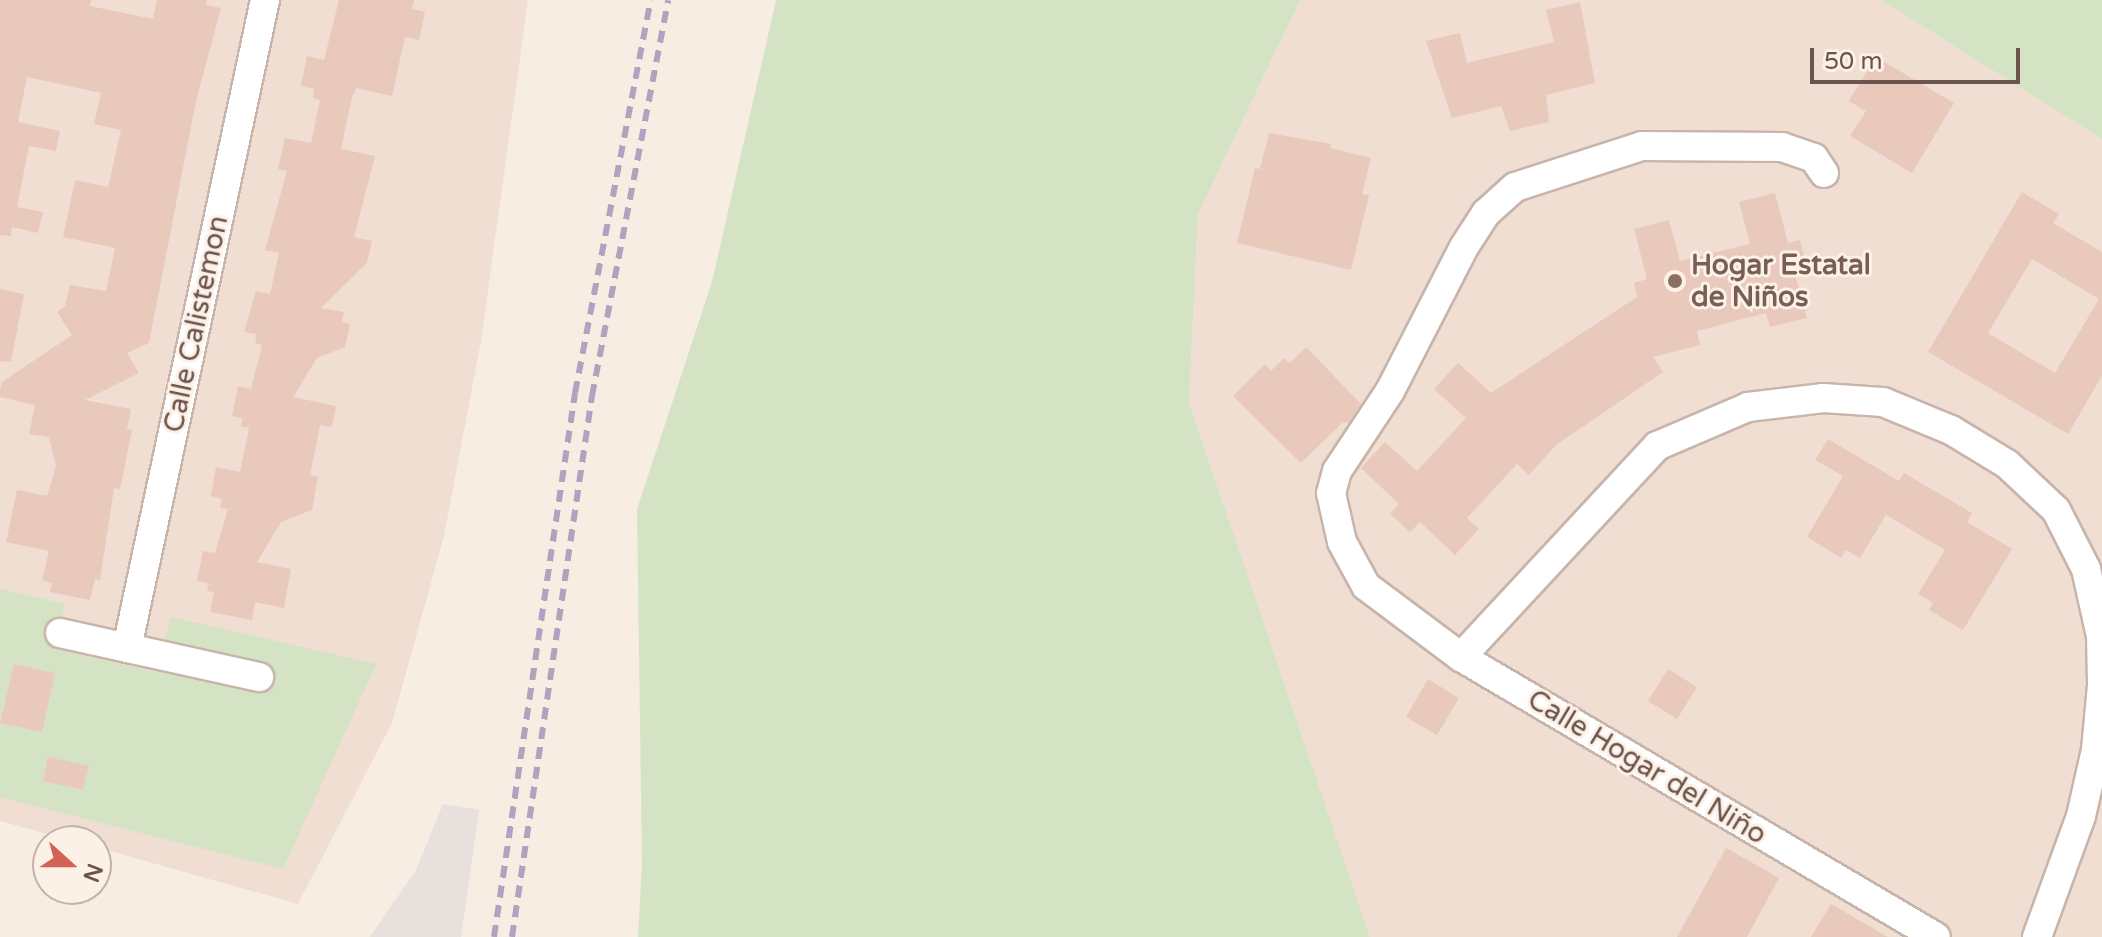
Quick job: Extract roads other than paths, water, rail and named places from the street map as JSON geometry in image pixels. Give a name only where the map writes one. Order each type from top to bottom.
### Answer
[{"type":"street","name":"Calle Calistemon","points":[[127,648],[265,0]]},
{"type":"street","name":"Calle Hogar del Niño","points":[[1824,173],[1814,158],[1782,147],[1642,146],[1515,187],[1486,213],[1464,247],[1390,391],[1337,471],[1331,493],[1342,542],[1366,586],[1461,657],[1936,937]]},
{"type":"street","points":[[1461,657],[1657,446],[1748,407],[1823,398],[1883,402],[1951,430],[2007,464],[2056,510],[2086,569],[2101,636],[2102,684],[2096,750],[2081,816],[2037,937]]},
{"type":"street","points":[[60,633],[259,677]]},
{"type":"railway","points":[[494,937],[575,393],[651,0]]},
{"type":"railway","points":[[512,937],[592,396],[668,0]]},
{"type":"place","name":"Hogar Estatal de Niños","points":[[1675,281]]}]
